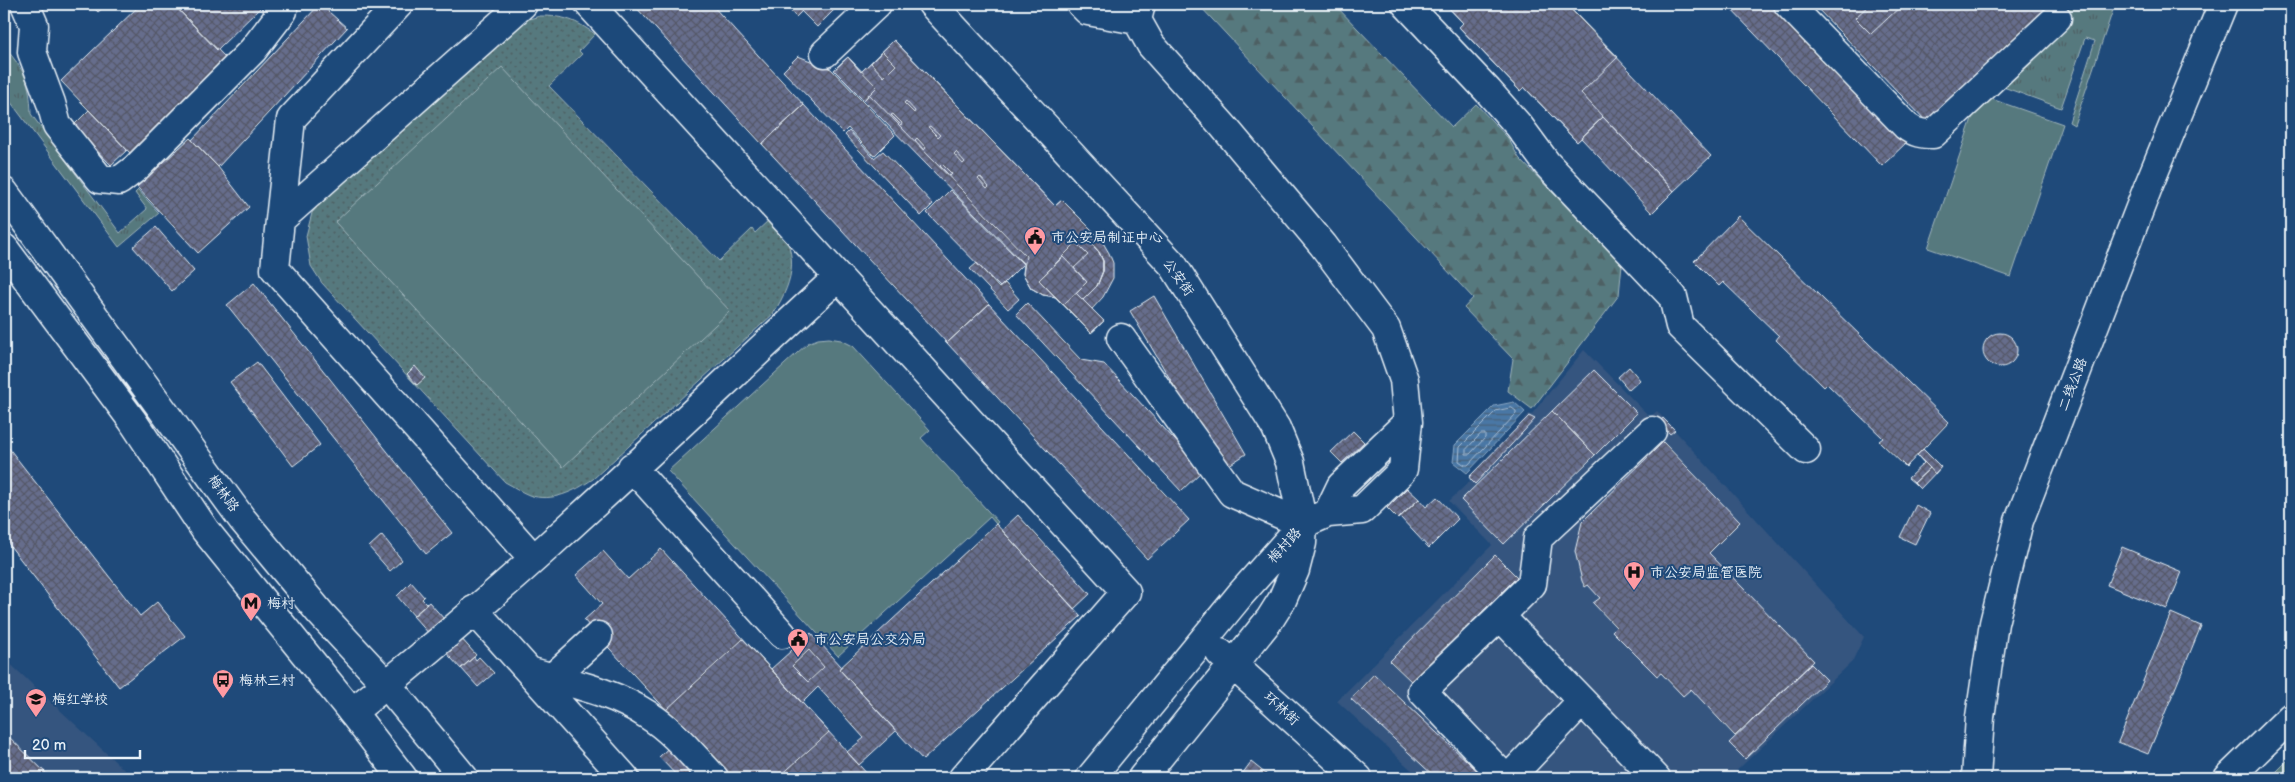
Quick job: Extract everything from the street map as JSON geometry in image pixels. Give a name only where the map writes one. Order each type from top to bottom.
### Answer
[{"type":"street","points":[[25,4],[34,25],[32,52],[51,103],[56,125],[100,179],[119,181],[136,168],[254,50],[283,11],[276,4]]},
{"type":"street","points":[[399,4],[291,119],[275,269],[533,558]]},
{"type":"street","points":[[280,220],[522,4]]},
{"type":"street","points":[[589,4],[1126,592],[963,778]]},
{"type":"street","points":[[825,53],[877,4]]},
{"type":"street","name":"公安街","points":[[932,4],[1173,265],[1276,428],[1290,462],[1303,524]]},
{"type":"street","points":[[1081,4],[1088,11],[1139,12],[1151,44],[1224,127],[1323,245],[1386,329],[1404,380],[1408,422],[1403,469],[1362,510],[1328,513],[1303,524],[1232,493],[1121,338]]},
{"type":"street","points":[[1406,4],[1519,126],[1547,164],[1672,297],[1680,326],[1806,450]]},
{"type":"street","points":[[1788,4],[1906,126],[1915,132],[1933,134],[2057,18]]},
{"type":"street","name":"二线公路","points":[[1976,778],[1980,717],[1994,623],[2019,521],[2148,187],[2223,4]]},
{"type":"street","name":"梅林路","points":[[4,192],[242,519],[321,614],[387,685],[464,778]]},
{"type":"street","points":[[6,257],[132,420],[204,530],[352,712],[403,778]]},
{"type":"street","points":[[352,712],[387,685],[533,558],[838,276]]},
{"type":"street","points":[[1582,701],[1507,778],[1422,691],[1532,584],[1538,538],[1652,431]]},
{"type":"street","points":[[632,467],[782,634]]},
{"type":"street","name":"梅村路","points":[[1090,778],[1204,639],[1303,524]]},
{"type":"street","name":"梅村路","points":[[1142,778],[1270,619],[1282,600],[1295,570],[1302,544],[1303,524]]},
{"type":"street","points":[[474,610],[540,675],[625,778]]},
{"type":"street","points":[[1500,616],[1656,778]]},
{"type":"street","points":[[540,675],[598,636]]},
{"type":"street","name":"环林街","points":[[1204,639],[1358,778]]},
{"type":"street","points":[[540,675],[571,682],[616,698],[648,715],[675,736],[714,778]]},
{"type":"street","points":[[2228,778],[2291,717]]},
{"type":"shaded area","name":"市公安局监管医院","points":[[1584,350],[1650,417],[1657,411],[1864,637],[1852,662],[1729,778],[1420,778],[1337,701],[1492,545],[1449,501],[1471,480],[1469,478],[1529,414],[1531,415]]},
{"type":"shaded area","name":"梅红学校","points":[[4,658],[133,778],[4,778]]},
{"type":"green space","points":[[1198,4],[1334,4],[1452,127],[1476,104],[1508,138],[1519,158],[1622,264],[1619,295],[1532,409],[1508,391],[1513,359],[1464,308],[1473,298]]},
{"type":"green space","points":[[2049,4],[2115,4],[2074,125],[2069,122],[2095,41],[2085,38],[2061,108],[1995,84],[2054,10]]},
{"type":"green space","points":[[540,16],[569,20],[595,34],[579,51],[582,54],[549,86],[719,261],[752,229],[755,233],[771,218],[781,230],[791,253],[790,277],[773,314],[593,479],[579,488],[555,497],[546,498],[529,495],[505,482],[322,283],[311,266],[306,236],[312,213],[334,186],[522,21]]},
{"type":"green space","points":[[4,46],[22,70],[28,84],[31,114],[120,233],[147,209],[135,193],[138,190],[159,213],[119,247],[4,93]]},
{"type":"green space","points":[[502,67],[730,311],[563,467],[335,222]]},
{"type":"green space","points":[[1980,95],[2063,124],[2011,277],[1928,248]]},
{"type":"green space","points":[[818,339],[841,340],[853,346],[930,430],[921,438],[998,522],[996,524],[990,517],[838,656],[668,471],[808,343]]},
{"type":"green space","points":[[2291,757],[2291,778],[2270,778]]},
{"type":"water","points":[[1514,402],[1525,412],[1467,473],[1453,462],[1455,445],[1494,406]]},
{"type":"building","points":[[90,4],[107,4],[98,12]]},
{"type":"building","points":[[141,4],[173,4],[227,59],[130,153],[61,81]]},
{"type":"building","points":[[173,4],[256,4],[260,8],[217,50]]},
{"type":"building","points":[[320,4],[347,28],[218,167],[192,140]]},
{"type":"building","points":[[633,4],[711,4],[804,105],[762,144]]},
{"type":"building","points":[[784,4],[794,4],[802,11],[796,17]]},
{"type":"building","points":[[794,4],[840,4],[817,27]]},
{"type":"building","points":[[1445,4],[1566,4],[1711,156],[1674,191],[1603,117],[1577,142],[1524,87],[1520,91],[1459,27],[1463,23]]},
{"type":"building","points":[[1445,4],[1566,4],[1618,57],[1581,93],[1603,117],[1577,142],[1524,87],[1520,91],[1459,27],[1463,23]]},
{"type":"building","points":[[1566,4],[1577,4],[1571,9]]},
{"type":"building","points":[[1726,4],[1779,4],[1909,140],[1882,166]]},
{"type":"building","points":[[1813,4],[2040,4],[2048,12],[1930,125]]},
{"type":"building","points":[[1870,4],[1903,4],[1871,34],[1855,18]]},
{"type":"building","points":[[894,40],[1055,206],[1062,200],[1092,230],[1085,237],[1099,252],[1103,261],[1103,271],[1097,286],[1083,300],[1104,321],[1091,333],[1056,297],[1043,295],[1031,288],[1023,274],[1026,256],[869,94],[864,100],[834,70],[848,57],[861,72]]},
{"type":"building","points":[[894,40],[1055,206],[1062,200],[1092,230],[1085,237],[1099,252],[1103,261],[1103,271],[1097,286],[1083,300],[1104,321],[1091,333],[1056,297],[1043,295],[1031,288],[1023,274],[1024,264],[834,70],[848,57],[861,72]]},
{"type":"building","points":[[882,51],[896,65],[884,77],[871,63]]},
{"type":"building","points":[[798,56],[831,69],[895,135],[874,156],[848,128],[843,133],[783,71]]},
{"type":"building","points":[[848,57],[877,87],[864,100],[834,70]]},
{"type":"building","points":[[906,101],[915,111],[914,113],[904,103]]},
{"type":"building","points":[[804,105],[989,304],[947,343],[762,144]]},
{"type":"building","points":[[89,110],[127,150],[111,165],[73,126]]},
{"type":"building","points":[[893,114],[902,123],[901,125],[891,115]]},
{"type":"building","points":[[1603,117],[1674,191],[1652,213],[1581,138]]},
{"type":"building","points":[[930,126],[940,135],[938,137],[928,127]]},
{"type":"building","points":[[849,131],[874,158],[883,151],[933,204],[921,216],[845,135]]},
{"type":"building","points":[[190,138],[218,167],[249,207],[198,253],[137,187]]},
{"type":"building","points":[[917,138],[926,148],[924,150],[915,140]]},
{"type":"building","points":[[956,152],[965,162],[963,164],[954,154]]},
{"type":"building","points":[[942,164],[952,174],[950,176],[940,166]]},
{"type":"building","points":[[980,177],[989,187],[987,189],[978,179]]},
{"type":"building","points":[[950,190],[1023,264],[1000,287],[927,213]]},
{"type":"building","points":[[1738,216],[1949,422],[1906,467],[1879,441],[1883,438],[1827,384],[1824,387],[1776,340],[1779,336],[1723,282],[1719,286],[1694,261]]},
{"type":"building","points":[[156,227],[194,271],[172,291],[133,247]]},
{"type":"building","points":[[1092,230],[1102,241],[1109,253],[1113,263],[1113,278],[1103,297],[1092,309],[1083,300],[1097,286],[1103,271],[1103,261],[1099,252],[1085,237]]},
{"type":"building","points":[[1076,243],[1088,255],[1074,268],[1087,282],[1076,293],[1104,321],[1091,333],[1039,280]]},
{"type":"building","points":[[1063,257],[1087,282],[1063,305],[1039,280]]},
{"type":"building","points":[[977,263],[999,288],[1005,283],[1019,299],[1008,309],[970,269]]},
{"type":"building","points":[[254,283],[452,533],[426,554],[227,305]]},
{"type":"building","points":[[1154,296],[1246,454],[1223,469],[1130,311]]},
{"type":"building","points":[[1027,303],[1081,360],[1104,364],[1203,470],[1181,491],[1016,314]]},
{"type":"building","points":[[989,304],[1189,520],[1147,559],[947,343]]},
{"type":"building","points":[[2000,333],[2007,334],[2012,338],[2016,343],[2016,357],[2012,362],[2007,366],[2000,367],[1993,366],[1988,362],[1984,357],[1983,350],[1984,343],[1988,338],[1993,334]]},
{"type":"building","points":[[257,362],[320,445],[293,466],[230,382]]},
{"type":"building","points":[[415,366],[425,378],[417,385],[407,374]]},
{"type":"building","points":[[1629,367],[1640,380],[1629,390],[1618,377]]},
{"type":"building","points":[[1594,370],[1637,413],[1595,455],[1552,411]]},
{"type":"building","points":[[1552,411],[1595,455],[1504,544],[1461,500]]},
{"type":"building","points":[[1529,416],[1535,419],[1475,484],[1469,477]]},
{"type":"building","points":[[1663,418],[1675,430],[1670,434],[1659,422]]},
{"type":"building","points":[[1353,431],[1364,442],[1342,463],[1331,452]]},
{"type":"building","points":[[4,442],[140,616],[157,602],[185,636],[119,687],[4,538]]},
{"type":"building","points":[[1663,442],[1740,522],[1709,553],[1814,661],[1735,736],[1691,689],[1683,696],[1661,673],[1657,676],[1612,631],[1616,627],[1593,603],[1600,598],[1588,585],[1585,587],[1582,581],[1575,551],[1582,522]]},
{"type":"building","points":[[1923,449],[1941,467],[1935,474],[1930,468],[1914,483],[1908,478],[1924,463],[1917,455]]},
{"type":"building","points":[[1923,449],[1941,467],[1920,489],[1914,483],[1930,468],[1917,455]]},
{"type":"building","points":[[1407,488],[1419,499],[1398,519],[1387,508]]},
{"type":"building","points":[[1437,497],[1458,519],[1429,548],[1400,517],[1419,499],[1426,507]]},
{"type":"building","points":[[1916,505],[1930,513],[1915,544],[1900,537]]},
{"type":"building","points":[[1018,515],[1090,594],[1074,609],[1002,530]]},
{"type":"building","points":[[996,524],[1081,616],[923,760],[839,669]]},
{"type":"building","points":[[382,535],[402,560],[390,571],[369,547]]},
{"type":"building","points":[[2122,547],[2182,572],[2167,609],[2107,585]]},
{"type":"building","points":[[661,549],[871,778],[729,778],[598,636],[584,620],[602,604],[576,575],[603,551],[628,579]]},
{"type":"building","points":[[1495,555],[1517,577],[1412,682],[1390,661]]},
{"type":"building","points":[[411,582],[424,597],[422,599],[427,604],[414,616],[397,596]]},
{"type":"building","points":[[429,602],[476,655],[461,669],[413,616]]},
{"type":"building","points":[[2171,613],[2201,626],[2148,754],[2118,742]]},
{"type":"building","points":[[811,633],[841,666],[839,669],[896,731],[859,765],[847,752],[864,738],[818,687],[802,703],[771,669]]},
{"type":"building","points":[[743,639],[829,732],[778,778],[729,778],[666,710]]},
{"type":"building","points":[[809,650],[824,667],[808,682],[792,666]]},
{"type":"building","points":[[474,657],[476,660],[479,657],[494,673],[478,687],[461,668]]},
{"type":"building","points":[[1811,664],[1827,680],[1745,759],[1729,743]]},
{"type":"building","points":[[1374,674],[1482,775],[1478,778],[1436,778],[1351,699]]},
{"type":"building","points":[[686,731],[729,778],[679,778],[659,757]]},
{"type":"building","points":[[4,732],[51,778],[4,778]]},
{"type":"building","points":[[1251,762],[1271,778],[1239,778]]},
{"type":"place","name":"市公安局制证中心","points":[[1035,256]]},
{"type":"place","name":"市公安局监管医院","points":[[1634,591]]},
{"type":"place","name":"梅村","points":[[251,622]]},
{"type":"place","name":"市公安局公交分局","points":[[798,658]]},
{"type":"place","name":"梅林三村","points":[[223,699]]},
{"type":"place","name":"梅红学校","points":[[36,718]]}]
